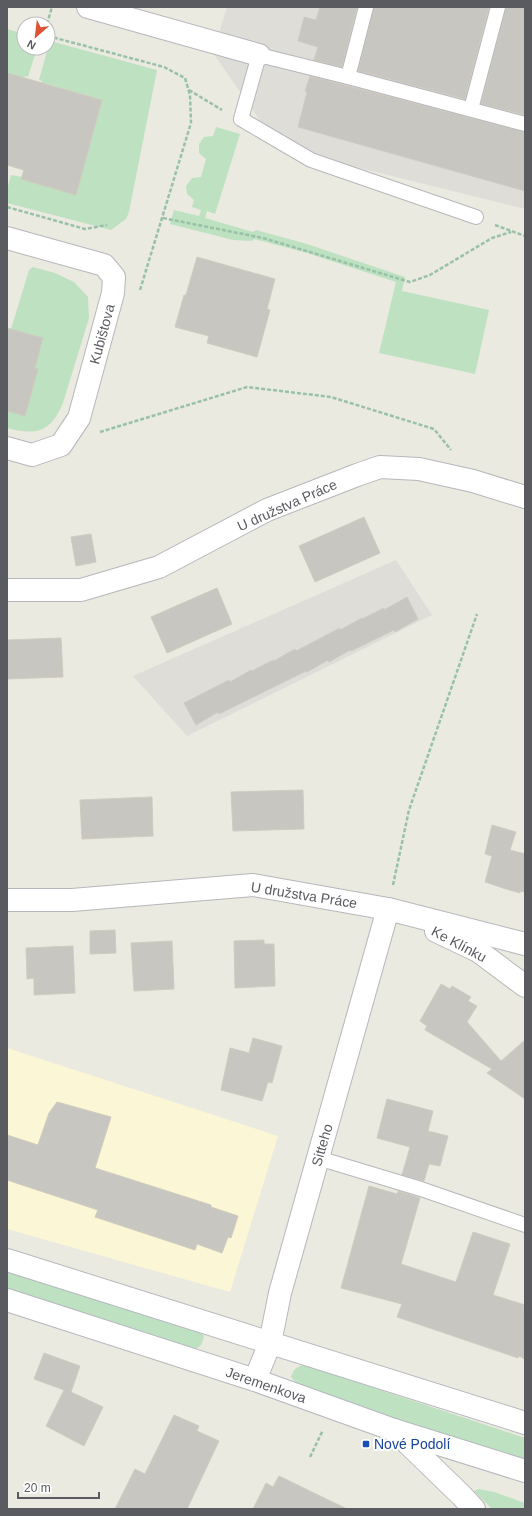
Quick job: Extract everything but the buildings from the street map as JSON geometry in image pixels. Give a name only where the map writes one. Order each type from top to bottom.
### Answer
[{"type":"street","points":[[88,7],[259,55]]},
{"type":"street","name":"Kubištova","points":[[7,238],[104,265],[114,277],[113,293],[79,418],[61,445],[32,455],[7,448]]},
{"type":"street","name":"U družstva Práce","points":[[7,590],[81,590],[159,567],[267,510],[357,475],[380,468],[418,469],[473,481],[525,497]]},
{"type":"street","name":"U družstva Práce","points":[[7,900],[72,900],[253,885],[388,909],[525,944]]},
{"type":"street","name":"Ke Klínku","points":[[388,909],[478,951],[525,986]]},
{"type":"street","name":"Sitteho","points":[[255,1380],[270,1343],[280,1293],[388,909]]},
{"type":"street","points":[[7,1260],[525,1423]]},
{"type":"street","name":"Jeremenkova","points":[[7,1300],[255,1380],[394,1430],[525,1471]]},
{"type":"street","points":[[394,1430],[474,1509]]},
{"type":"lane","points":[[348,76],[366,7]]},
{"type":"lane","points":[[471,109],[498,7]]},
{"type":"lane","points":[[476,217],[311,160],[240,119],[259,55],[348,76],[525,124]]},
{"type":"lane","points":[[318,1158],[421,1189],[525,1225]]},
{"type":"path","points":[[56,38],[164,67],[184,78],[188,90],[191,123],[139,292]]},
{"type":"path","points":[[188,90],[215,107],[240,119]]},
{"type":"path","points":[[7,207],[85,229],[106,225]]},
{"type":"path","points":[[476,217],[511,232],[525,236]]},
{"type":"path","points":[[163,218],[263,238],[410,282],[430,275],[492,238],[511,232]]},
{"type":"path","points":[[99,425],[97,433],[247,387],[331,397],[434,429],[450,449],[456,453]]},
{"type":"path","points":[[388,909],[409,810],[476,614]]},
{"type":"path","points":[[310,1457],[324,1429]]},
{"type":"shaded area","points":[[227,7],[525,7],[525,209],[279,148],[213,53]]},
{"type":"shaded area","points":[[396,560],[432,615],[187,736],[133,676]]},
{"type":"shaded area","points":[[7,1048],[278,1136],[230,1292],[7,1229]]},
{"type":"green space","points":[[7,29],[16,32],[16,56],[35,56],[28,77],[25,76],[23,83],[7,73]]},
{"type":"green space","points":[[56,43],[157,70],[129,212],[126,219],[111,230],[7,203],[7,190],[11,175],[76,194],[102,100],[48,84],[37,98],[42,81],[39,80],[46,56],[56,56]]},
{"type":"green space","points":[[216,127],[240,134],[215,214],[207,211],[205,218],[253,232],[256,230],[307,244],[405,277],[402,291],[489,310],[475,374],[379,353],[396,282],[304,252],[254,239],[252,241],[233,240],[170,224],[174,210],[199,216],[201,210],[192,207],[194,200],[187,194],[186,186],[192,178],[201,177],[206,159],[199,153],[199,144],[204,137],[213,136]]},
{"type":"green space","points":[[33,267],[55,273],[74,282],[88,297],[89,318],[63,403],[58,413],[48,426],[26,432],[7,428],[7,411],[25,416],[43,339],[11,329],[29,270]]},
{"type":"green space","points":[[7,1267],[201,1331],[204,1337],[202,1343],[198,1348],[189,1348],[7,1289]]},
{"type":"green space","points":[[305,1365],[525,1438],[525,1462],[441,1436],[299,1386],[291,1377],[296,1368]]},
{"type":"green space","points":[[478,1489],[494,1492],[525,1503],[525,1509],[492,1509],[474,1491]]},
{"type":"place","name":"Nové Podolí","points":[[366,1444]]}]
